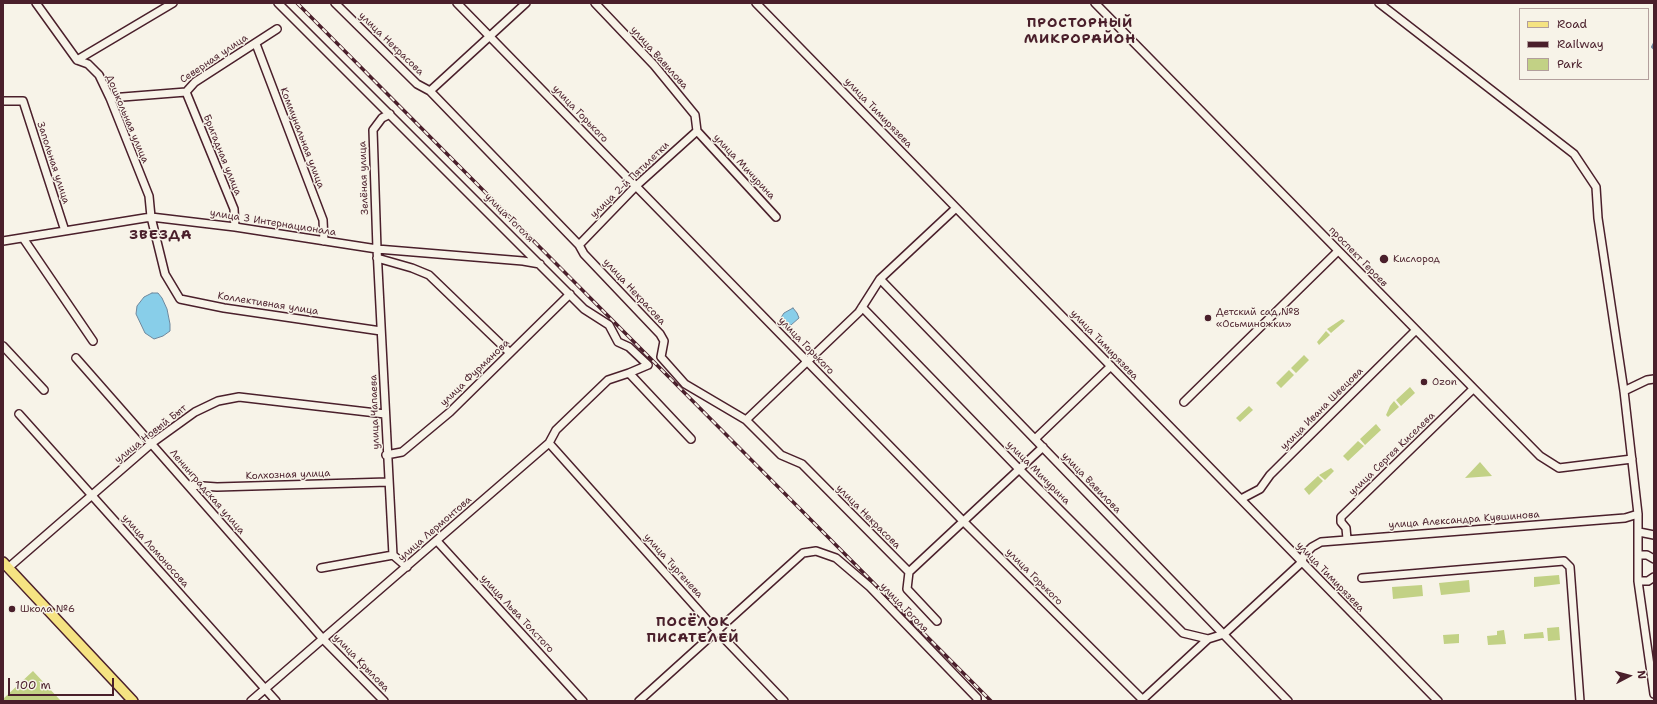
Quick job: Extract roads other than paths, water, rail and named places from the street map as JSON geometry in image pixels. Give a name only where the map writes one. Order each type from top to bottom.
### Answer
[{"type":"main road","points":[[6,565],[133,701]]},
{"type":"street","name":"Дошкольная улица","points":[[36,3],[77,60],[88,64],[99,75],[110,98],[149,196],[152,217],[165,274]]},
{"type":"street","points":[[77,60],[173,3]]},
{"type":"street","name":"улица Гоголя","points":[[278,3],[584,309],[609,326],[618,342],[630,346],[648,365],[629,373]]},
{"type":"street","name":"улица Некрасова","points":[[335,3],[417,84],[430,90],[579,245],[584,254],[660,334],[664,342],[661,356],[685,384],[746,420],[781,455],[802,464],[909,572]]},
{"type":"street","name":"улица Горького","points":[[457,3],[1142,701]]},
{"type":"street","points":[[430,90],[526,3]]},
{"type":"street","name":"улица Вавилова","points":[[595,3],[654,65],[695,115],[697,131]]},
{"type":"street","name":"улица Тимирязева","points":[[756,3],[1438,701]]},
{"type":"street","name":"проспект Героев","points":[[1095,3],[1540,456],[1558,468],[1632,459]]},
{"type":"street","points":[[1379,3],[1574,154],[1596,187],[1598,218],[1624,391],[1632,459],[1639,532],[1638,581],[1654,694]]},
{"type":"street","name":"Северная улица","points":[[110,98],[186,92],[195,82],[278,29]]},
{"type":"street","name":"Коммунальная улица","points":[[256,44],[323,220],[324,241]]},
{"type":"street","name":"Бригадная улица","points":[[186,92],[234,210],[236,227]]},
{"type":"street","name":"Запольная улица","points":[[3,102],[23,101],[65,231]]},
{"type":"street","name":"Зелёная улица","points":[[377,249],[373,130],[382,118],[390,114]]},
{"type":"street","name":"улица 2-й Пятилетки","points":[[579,245],[636,186],[697,131]]},
{"type":"street","name":"улица Мичурина","points":[[697,131],[776,217]]},
{"type":"street","points":[[746,420],[808,362],[862,307],[880,279],[956,208]]},
{"type":"street","name":"улица 3 Интернационала","points":[[3,241],[152,217],[236,227],[377,249],[523,261],[540,264]]},
{"type":"street","points":[[23,238],[93,341]]},
{"type":"street","name":"улица Чапаева","points":[[377,249],[392,555]]},
{"type":"street","points":[[1184,402],[1338,251]]},
{"type":"street","points":[[377,258],[412,268],[428,275],[510,353]]},
{"type":"street","name":"Коллективная улица","points":[[165,274],[180,298],[224,308],[381,331]]},
{"type":"street","name":"улица Вавилова","points":[[880,279],[1288,701]]},
{"type":"street","name":"улица Фурманова","points":[[386,455],[402,452],[450,412],[570,294]]},
{"type":"street","name":"улица Мичурина","points":[[862,307],[1019,469],[1183,633],[1208,639]]},
{"type":"street","name":"улица Ивана Швецова","points":[[1241,499],[1260,490],[1270,475],[1416,330]]},
{"type":"street","points":[[3,346],[44,390]]},
{"type":"street","name":"Ленинградская улица","points":[[76,358],[323,639]]},
{"type":"street","points":[[1035,439],[1111,366]]},
{"type":"street","points":[[629,373],[691,439]]},
{"type":"street","name":"улица Лермонтова","points":[[251,701],[549,443],[556,430],[608,380],[629,373]]},
{"type":"street","points":[[1624,391],[1647,380],[1654,379]]},
{"type":"street","name":"улица Сергея Киселева","points":[[1347,539],[1346,528],[1341,522],[1341,517],[1473,389]]},
{"type":"street","name":"улица Новый Быт","points":[[6,565],[92,495],[152,443],[195,412],[218,401],[239,397],[385,414]]},
{"type":"street","name":"улица Ломоносова","points":[[19,414],[276,701]]},
{"type":"street","name":"улица Тургенева","points":[[549,443],[717,631],[784,701]]},
{"type":"street","points":[[937,621],[907,589],[909,572],[1043,447]]},
{"type":"street","name":"Колхозная улица","points":[[189,486],[218,487],[388,482]]},
{"type":"street","name":"улица Александра Кувшинова","points":[[1224,634],[1302,562],[1304,555],[1312,547],[1321,542],[1625,518],[1638,514]]},
{"type":"street","points":[[1639,532],[1654,535]]},
{"type":"street","name":"улица Льва Толстого","points":[[436,541],[583,701]]},
{"type":"street","name":"улица Гоголя","points":[[717,631],[803,553],[816,551],[836,558],[864,582],[977,698],[977,701]]},
{"type":"street","points":[[1638,555],[1647,554],[1654,559]]},
{"type":"street","points":[[321,568],[392,555],[407,567]]},
{"type":"street","points":[[1362,578],[1564,561],[1570,567],[1580,701]]},
{"type":"street","points":[[1638,581],[1648,581],[1654,577]]},
{"type":"street","points":[[639,701],[717,631]]},
{"type":"street","points":[[1142,701],[1208,639],[1224,634]]},
{"type":"street","name":"улица Крылова","points":[[323,639],[384,701]]},
{"type":"water","points":[[152,293],[158,293],[162,298],[167,309],[170,324],[170,331],[163,336],[154,339],[145,333],[136,314],[137,306],[144,297]]},
{"type":"water","points":[[793,308],[799,318],[791,325],[783,327],[780,319],[784,313]]},
{"type":"waterway","points":[[1654,43],[1652,47],[1654,49]]},
{"type":"railway","points":[[297,3],[991,701]]},
{"type":"place","name":"Кислород","points":[[1384,259]]},
{"type":"place","name":"Детский сад №8 «Осьминожки»","points":[[1208,318]]},
{"type":"place","name":"Ozon","points":[[1424,382]]},
{"type":"place","name":"Школа №6","points":[[12,609]]},
{"type":"district","name":"ПРОСТОРНЫЙ МИКРОРАЙОН","points":[[1080,32]]},
{"type":"district","name":"ЗВЕЗДА","points":[[161,235]]},
{"type":"district","name":"ПОСЁЛОК ПИСАТЕЛЕЙ","points":[[693,630]]}]
